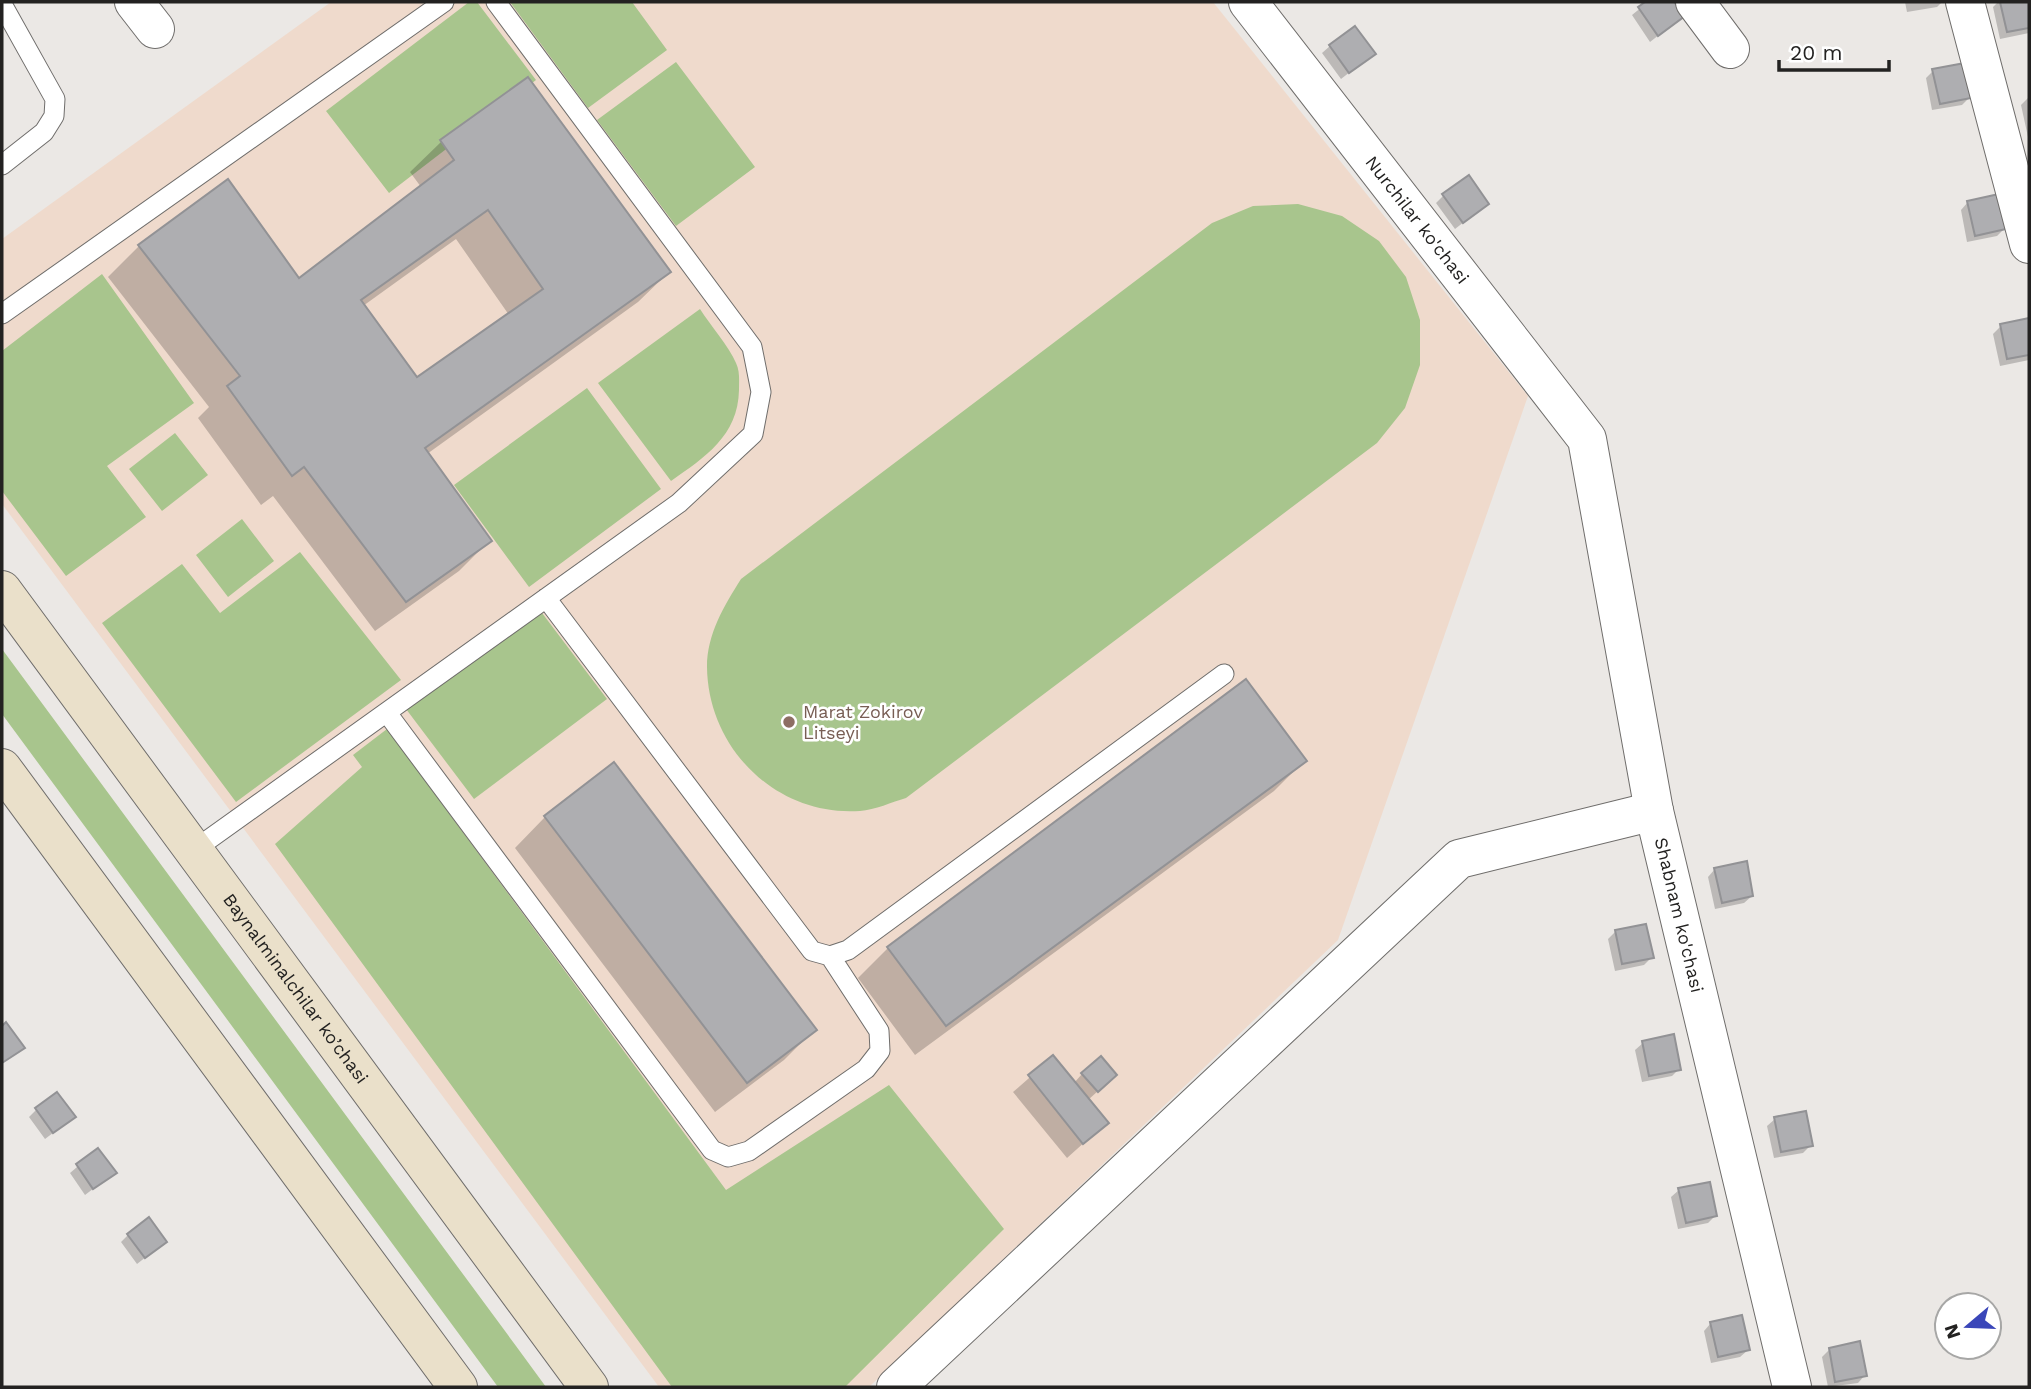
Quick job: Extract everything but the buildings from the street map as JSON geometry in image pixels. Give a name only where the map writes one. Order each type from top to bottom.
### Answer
[{"type":"main road","name":"Baynalminalchilar ko’chasi","points":[[2,590],[589,1387]]},
{"type":"main road","points":[[2,768],[458,1387]]},
{"type":"street","name":"Nurchilar ko'chasi","points":[[1248,2],[1587,439]]},
{"type":"street","points":[[1695,2],[1730,50]]},
{"type":"street","points":[[1965,2],[2029,244]]},
{"type":"street","name":"Shabnam ko'chasi","points":[[1587,439],[1654,811],[1792,1387]]},
{"type":"street","points":[[896,1387],[1459,859],[1654,811]]},
{"type":"lane","points":[[2,314],[444,2]]},
{"type":"lane","points":[[194,850],[679,503],[753,433],[761,392],[752,347],[496,2]]},
{"type":"lane","points":[[2,4],[55,99],[54,116],[44,132],[2,165]]},
{"type":"lane","points":[[546,598],[812,951],[831,956],[848,950],[1224,674]]},
{"type":"lane","points":[[387,713],[712,1150],[728,1157],[749,1151],[866,1069],[880,1051],[878,1031],[831,956]]},
{"type":"shaded area","name":"Marat Zokirov Litseyi","points":[[331,2],[1213,2],[1528,396],[1338,940],[869,1387],[659,1387],[2,504],[2,239]]},
{"type":"green space","points":[[469,2],[477,2],[536,80],[389,193],[326,111]]},
{"type":"green space","points":[[510,2],[632,2],[667,50],[588,108]]},
{"type":"green space","points":[[676,62],[755,167],[676,226],[597,120]]},
{"type":"green space","points":[[1298,204],[1342,216],[1379,241],[1406,277],[1420,320],[1420,365],[1405,408],[1377,443],[906,798],[860,811],[830,810],[801,803],[775,790],[753,772],[734,750],[720,725],[710,697],[707,667],[713,632],[741,579],[1212,223],[1253,206]]},
{"type":"green space","points":[[102,274],[194,403],[107,466],[146,517],[66,576],[2,491],[2,351]]},
{"type":"green space","points":[[700,309],[737,366],[737,406],[733,420],[717,444],[671,481],[598,383]]},
{"type":"green space","points":[[587,388],[661,489],[529,587],[454,485]]},
{"type":"green space","points":[[175,433],[208,475],[162,511],[129,469]]},
{"type":"green space","points":[[242,519],[274,561],[228,597],[196,555]]},
{"type":"green space","points":[[300,552],[401,680],[236,802],[102,623],[182,564],[220,613]]},
{"type":"green space","points":[[539,609],[607,699],[474,799],[406,709]]},
{"type":"green space","points":[[2,649],[546,1387],[498,1387],[2,714]]},
{"type":"green space","points":[[387,729],[726,1190],[889,1085],[1004,1229],[845,1387],[672,1387],[275,844],[362,767],[353,755]]},
{"type":"place","name":"Marat Zokirov Litseyi","points":[[789,722]]}]
